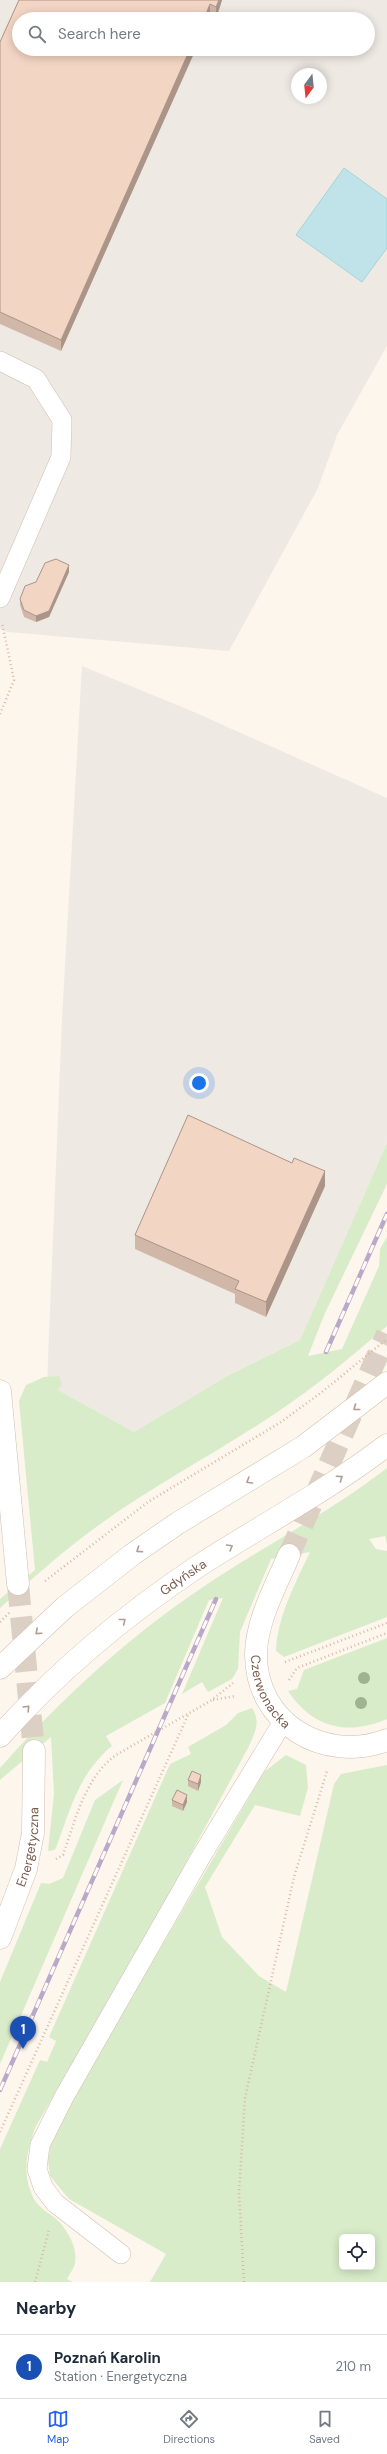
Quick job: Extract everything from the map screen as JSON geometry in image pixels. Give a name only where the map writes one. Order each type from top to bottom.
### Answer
[{"type":"main road","points":[[0,1668],[65,1607],[133,1554],[178,1523],[303,1447],[387,1383]]},
{"type":"main road","points":[[0,1391],[18,1584]]},
{"type":"main road","name":"Gdyńska","points":[[0,1736],[63,1672],[152,1598],[197,1567],[320,1492],[387,1445]]},
{"type":"main road","name":"Czerwonacka","points":[[289,1555],[260,1626],[256,1654],[258,1673],[264,1692],[284,1720],[306,1738],[334,1747],[369,1746],[387,1740]]},
{"type":"main road","name":"Energetyczna","points":[[0,1938],[26,1869],[33,1833],[34,1751]]},
{"type":"lane","points":[[0,361],[36,379],[62,420],[61,458],[0,598]]},
{"type":"lane","points":[[120,2254],[54,2204],[43,2187],[37,2169],[40,2145],[64,2097],[198,1862],[284,1720]]},
{"type":"path","points":[[0,714],[14,680],[2,621]]},
{"type":"path","points":[[41,1584],[148,1502],[281,1422],[322,1392],[387,1339]]},
{"type":"path","points":[[0,1622],[14,1608]]},
{"type":"path","points":[[277,1665],[387,1623]]},
{"type":"path","points":[[283,1683],[290,1680],[297,1668],[387,1633]]},
{"type":"path","points":[[26,1869],[36,1868],[63,1855],[89,1787],[104,1765],[116,1755],[212,1700],[228,1686],[240,1680]]},
{"type":"path","points":[[212,1700],[234,1695],[239,1697]]},
{"type":"path","points":[[0,2132],[188,1714]]},
{"type":"path","points":[[244,2282],[238,2192],[245,2098],[294,1877],[334,1747]]},
{"type":"path","points":[[35,2282],[54,2204]]},
{"type":"shaded area","points":[[0,0],[387,0],[387,346],[337,435],[318,488],[229,651],[8,632],[0,629]]},
{"type":"shaded area","points":[[82,666],[194,712],[387,798],[387,1143],[300,1340],[227,1376],[134,1432],[47,1384],[62,1019]]},
{"type":"green space","points":[[387,1143],[387,1184],[325,1313],[308,1356],[342,1349],[379,1266],[380,1249],[387,1237],[387,1326],[305,1393],[99,1525],[61,1555],[0,1608],[0,1599],[35,1570],[19,1401],[26,1385],[44,1377],[59,1376],[62,1384],[58,1390],[134,1432],[227,1376],[300,1340]]},
{"type":"green space","points":[[387,1468],[387,1544],[385,1536],[369,1539],[376,1549],[387,1551],[387,1617],[284,1657],[276,1651],[280,1625],[288,1600],[310,1552],[271,1559],[240,1632],[238,1669],[232,1679],[208,1692],[202,1682],[182,1694],[223,1598],[209,1600],[165,1703],[106,1736],[112,1746],[91,1768],[83,1780],[71,1806],[56,1848],[48,1851],[54,1794],[51,1737],[0,1780],[0,1768],[71,1694],[121,1648],[148,1627],[203,1587],[319,1515]]},
{"type":"green space","points":[[387,1638],[387,1719],[358,1727],[332,1725],[320,1721],[308,1713],[298,1704],[288,1691],[297,1689],[304,1670]]},
{"type":"green space","points":[[252,1708],[257,1722],[255,1732],[249,1746],[175,1883],[35,2128],[32,2137],[26,2172],[30,2190],[34,2199],[41,2208],[60,2223],[71,2239],[75,2251],[75,2263],[67,2279],[73,2282],[0,2282],[0,2149],[40,2060],[47,2062],[56,2041],[49,2037],[170,1764],[191,1754],[188,1747],[226,1725],[238,1713]]},
{"type":"green space","points":[[286,1755],[306,1765],[308,1788],[300,1816],[255,1805],[205,1887],[222,1937],[259,1976],[286,1992],[334,1784],[341,1774],[387,1765],[387,2282],[150,2282],[166,2254],[69,2199],[50,2176],[48,2160],[52,2137],[117,2022],[264,1772]]},
{"type":"green space","points":[[123,1780],[0,2064],[0,1982],[41,1883],[49,1884],[63,1878],[95,1800]]},
{"type":"water","points":[[344,168],[387,199],[387,248],[362,282],[296,235]]},
{"type":"building","points":[[19,0],[219,0],[216,7],[210,4],[207,12],[14,12]]},
{"type":"building","points":[[12,15],[12,56],[187,56],[61,340],[0,312],[0,42]]},
{"type":"building","points":[[56,559],[69,565],[49,611],[36,616],[24,610],[20,599],[25,586],[36,582],[45,563]]},
{"type":"building","points":[[188,1115],[292,1163],[294,1158],[325,1171],[266,1302],[235,1289],[239,1281],[135,1235]]},
{"type":"building","points":[[192,1771],[201,1775],[198,1784],[188,1780]]},
{"type":"building","points":[[177,1790],[187,1795],[183,1805],[172,1800]]},
{"type":"tunnel","points":[[289,1555],[387,1334]]},
{"type":"tunnel","points":[[18,1584],[34,1751]]},
{"type":"railway","points":[[326,1352],[387,1214]]},
{"type":"railway","points":[[0,2090],[216,1599]]},
{"type":"place","name":"Poznań Karolin","points":[[23,2049]]}]
